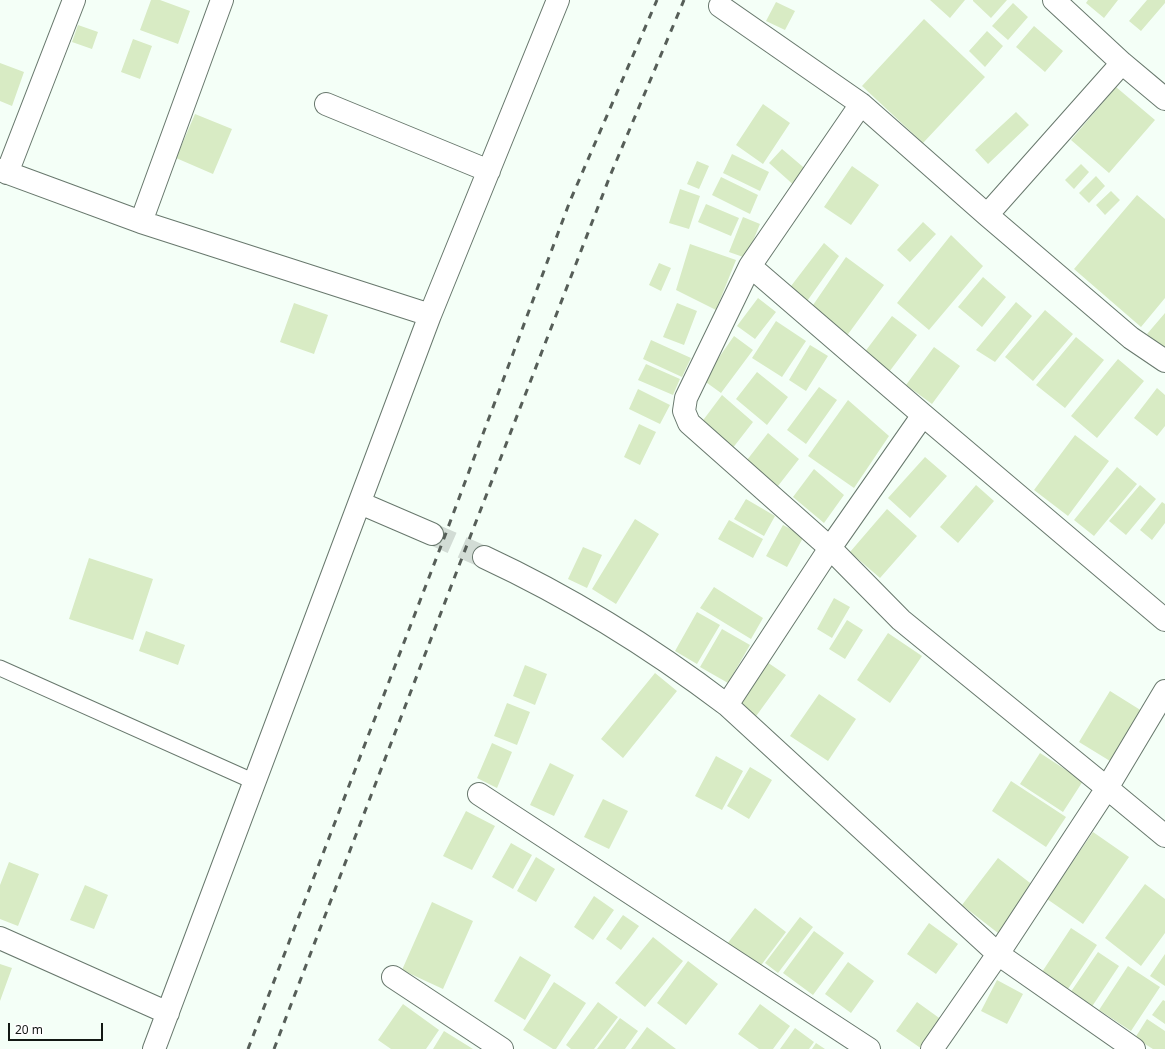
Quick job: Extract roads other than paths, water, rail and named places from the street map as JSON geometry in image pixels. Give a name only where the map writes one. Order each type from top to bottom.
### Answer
[{"type":"street","points":[[74,0],[4,171],[141,222],[430,315]]},
{"type":"street","points":[[141,222],[222,0]]},
{"type":"street","points":[[154,1049],[430,315],[558,0]]},
{"type":"street","points":[[1054,0],[1122,63],[1165,99]]},
{"type":"street","points":[[720,6],[861,104],[1131,338],[1165,361]]},
{"type":"street","points":[[988,215],[1122,63]]},
{"type":"street","points":[[326,104],[489,171]]},
{"type":"street","points":[[861,104],[750,266],[686,398],[684,411],[689,423],[830,548],[901,620],[1165,836]]},
{"type":"street","points":[[750,266],[1165,620]]},
{"type":"street","points":[[727,705],[830,548],[923,415]]},
{"type":"street","points":[[360,503],[432,534]]},
{"type":"street","points":[[484,557],[523,575],[584,609],[694,680],[727,705],[998,954],[1134,1049]]},
{"type":"street","points":[[932,1049],[998,954],[1107,788],[1165,691]]},
{"type":"street","points":[[479,794],[869,1049]]},
{"type":"street","points":[[0,938],[168,1013]]},
{"type":"street","points":[[393,977],[502,1049]]},
{"type":"lane","points":[[0,668],[255,782]]},
{"type":"tunnel","points":[[432,534],[484,557]]},
{"type":"railway","points":[[248,1049],[446,533],[570,201],[657,0]]},
{"type":"railway","points":[[274,1049],[610,176],[684,0]]}]
